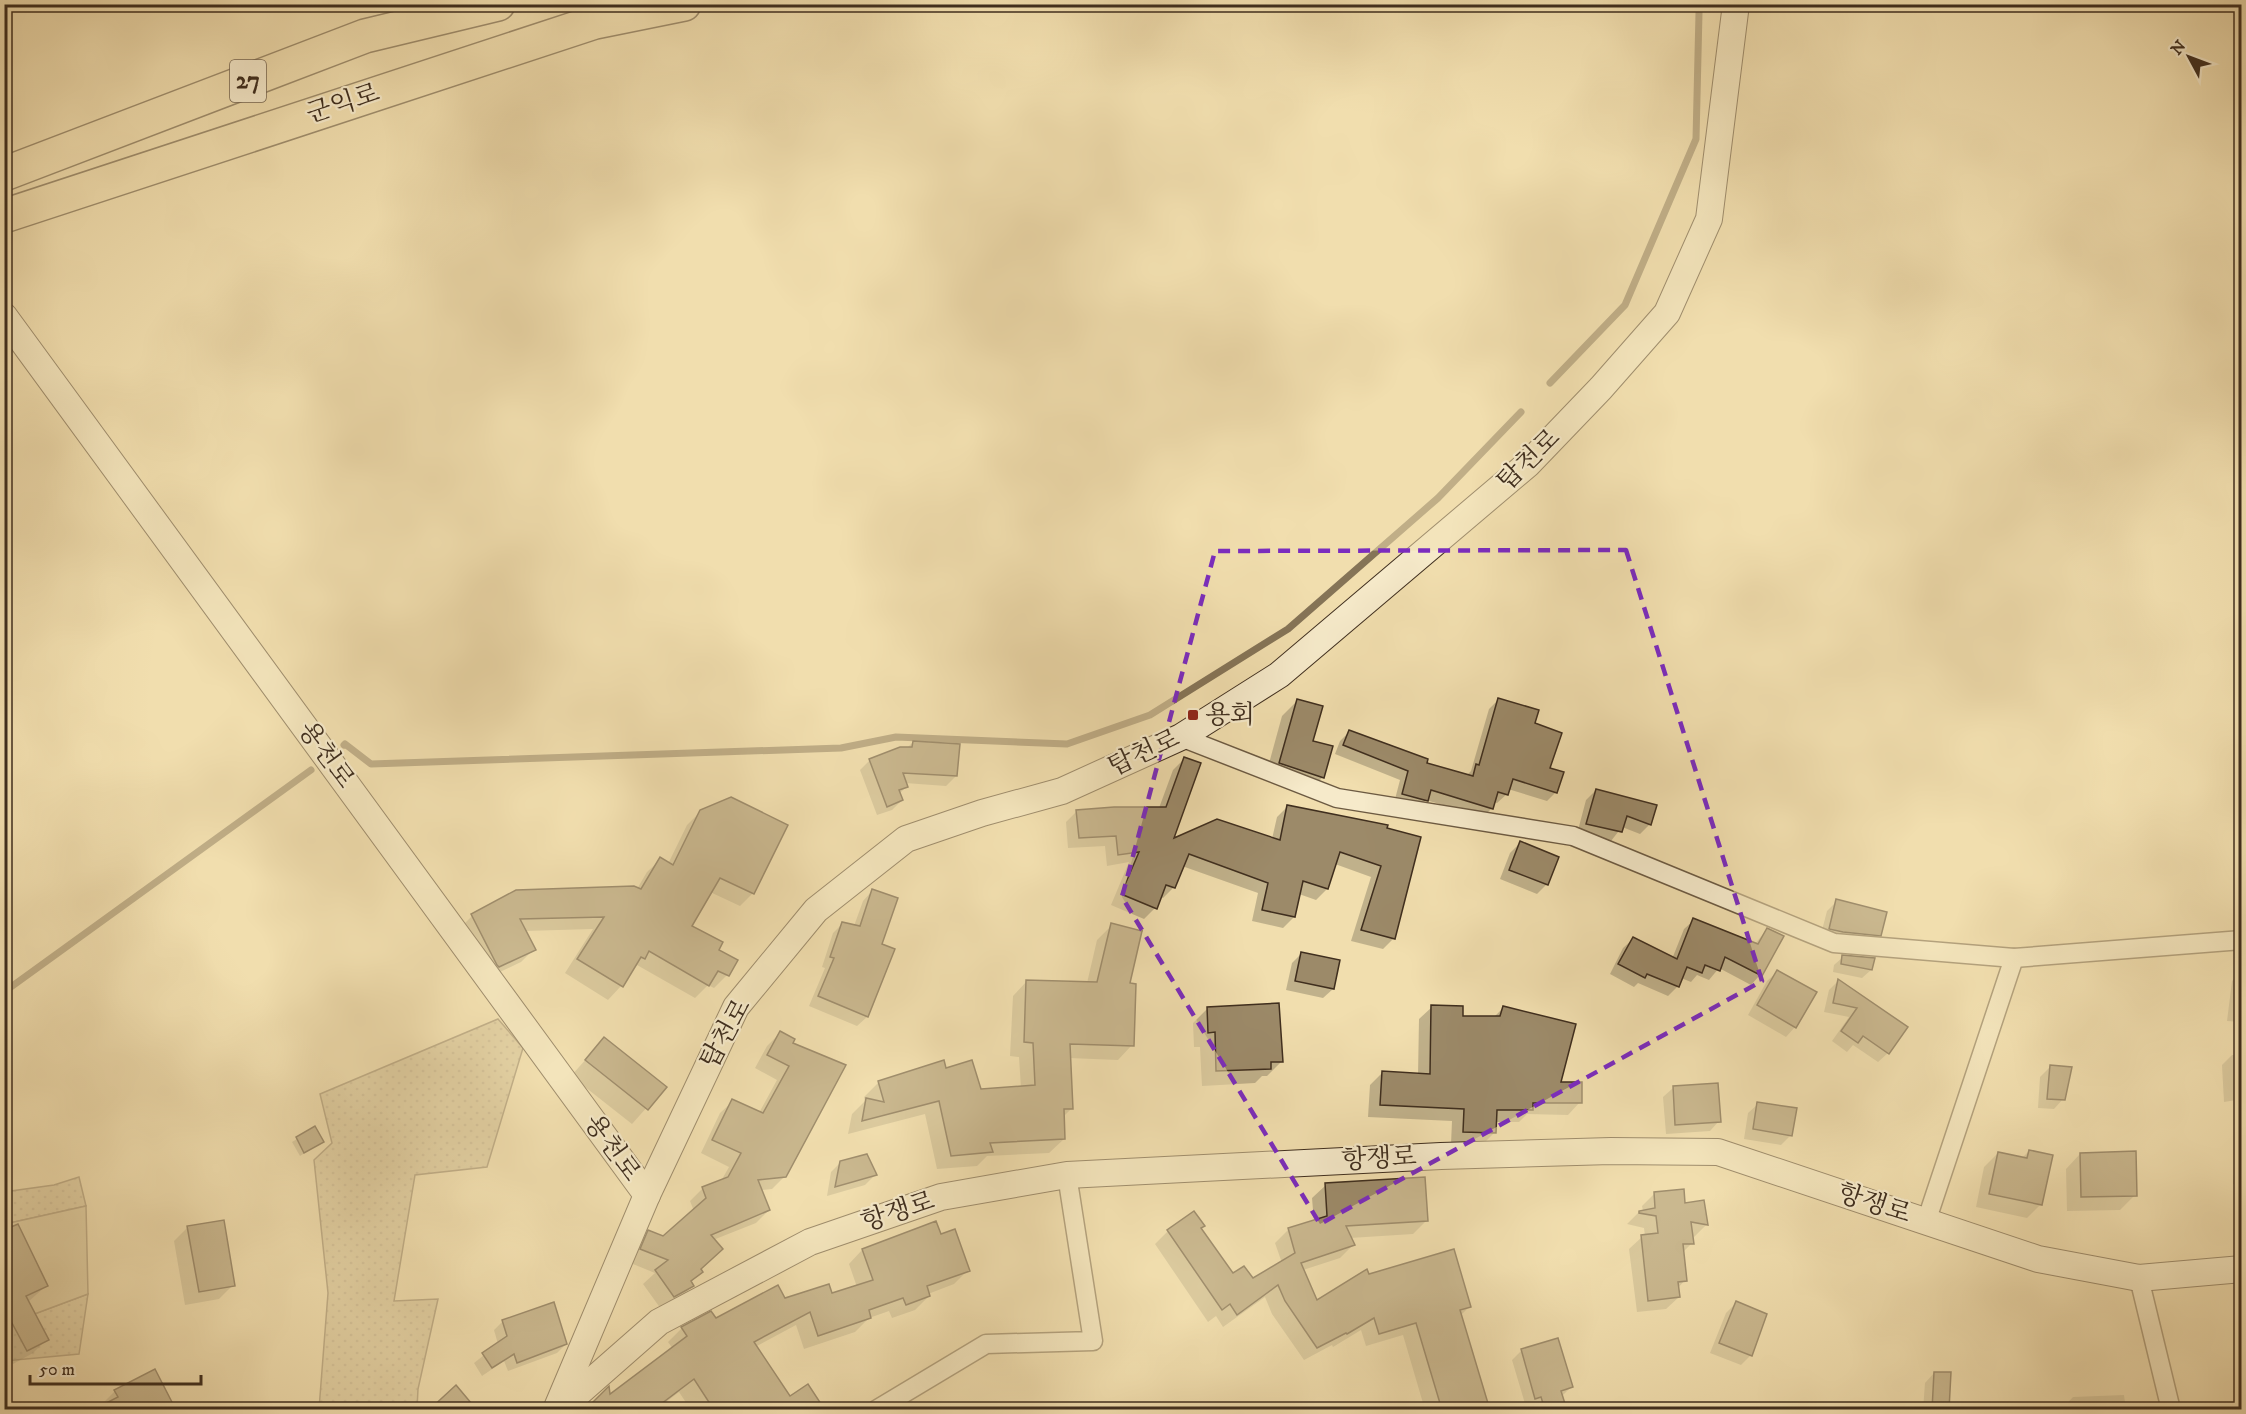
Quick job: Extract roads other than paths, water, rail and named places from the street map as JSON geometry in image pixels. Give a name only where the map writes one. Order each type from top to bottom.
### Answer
[{"type":"highway","name":"군익로","points":[[4,174],[365,36],[498,4]]},
{"type":"highway","name":"군익로","points":[[4,216],[595,22],[684,4]]},
{"type":"street","name":"탑천로","points":[[557,1410],[647,1195],[736,1007],[816,910],[906,839],[982,813],[1062,791],[1181,737],[1279,675],[1528,464],[1601,388],[1667,313],[1709,219],[1736,4]]},
{"type":"street","name":"용천로","points":[[4,316],[647,1195]]},
{"type":"street","points":[[1181,737],[1337,798],[1573,836],[1834,943],[2014,958],[2241,940]]},
{"type":"street","points":[[1926,1222],[2014,958]]},
{"type":"street","name":"항쟁로","points":[[557,1410],[659,1322],[810,1242],[941,1197],[1067,1175],[1441,1156],[1611,1151],[1718,1152],[2038,1259],[2139,1278],[2241,1269]]},
{"type":"street","points":[[876,1410],[986,1344],[1093,1341],[1067,1175]]},
{"type":"street","points":[[2139,1278],[2171,1410]]},
{"type":"waterway","points":[[1550,383],[1625,305],[1696,139],[1699,13]]},
{"type":"waterway","points":[[344,745],[371,764],[841,748],[896,737],[1067,744],[1150,715],[1288,629],[1438,498],[1521,412]]},
{"type":"waterway","points":[[4,992],[311,770]]},
{"type":"place","name":"용회","points":[[1193,715]]}]
